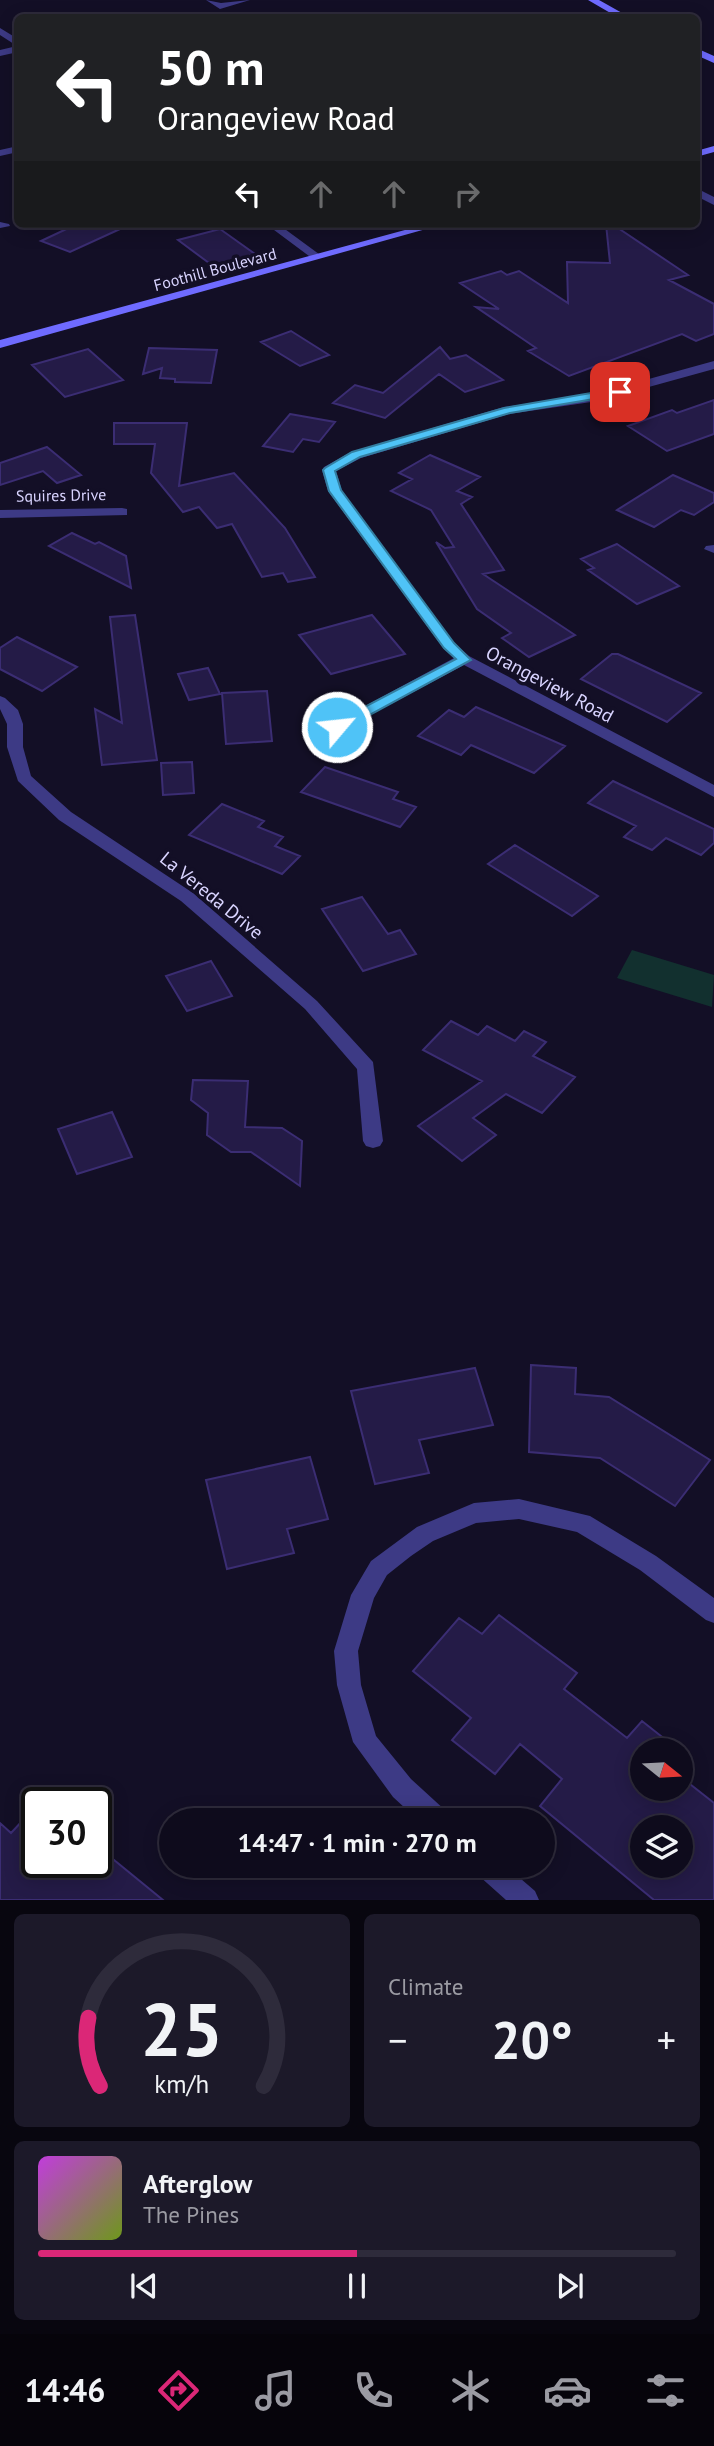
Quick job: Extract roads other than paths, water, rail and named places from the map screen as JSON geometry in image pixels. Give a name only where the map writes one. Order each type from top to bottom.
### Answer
[{"type":"street","points":[[210,0],[219,6],[246,0]]},
{"type":"street","points":[[592,0],[620,14]]},
{"type":"street","points":[[277,228],[317,257]]},
{"type":"street","name":"Foothill Boulevard","points":[[0,344],[424,228]]},
{"type":"street","name":"Orangeview Road","points":[[714,365],[664,381],[598,397],[508,410],[356,455],[329,470],[335,491],[449,646],[464,660],[714,792]]},
{"type":"street","name":"Squires Drive","points":[[0,514],[122,512]]},
{"type":"street","points":[[337,727],[464,660]]},
{"type":"street","name":"La Vereda Drive","points":[[0,701],[10,710],[15,724],[15,747],[23,778],[65,816],[187,897],[311,1005],[366,1067],[373,1141]]},
{"type":"street","points":[[424,1808],[402,1788],[365,1742],[349,1685],[346,1651],[363,1595],[379,1568],[425,1534],[474,1513],[519,1509],[582,1523],[648,1563],[714,1612]]},
{"type":"street","points":[[501,1878],[526,1900]]}]
